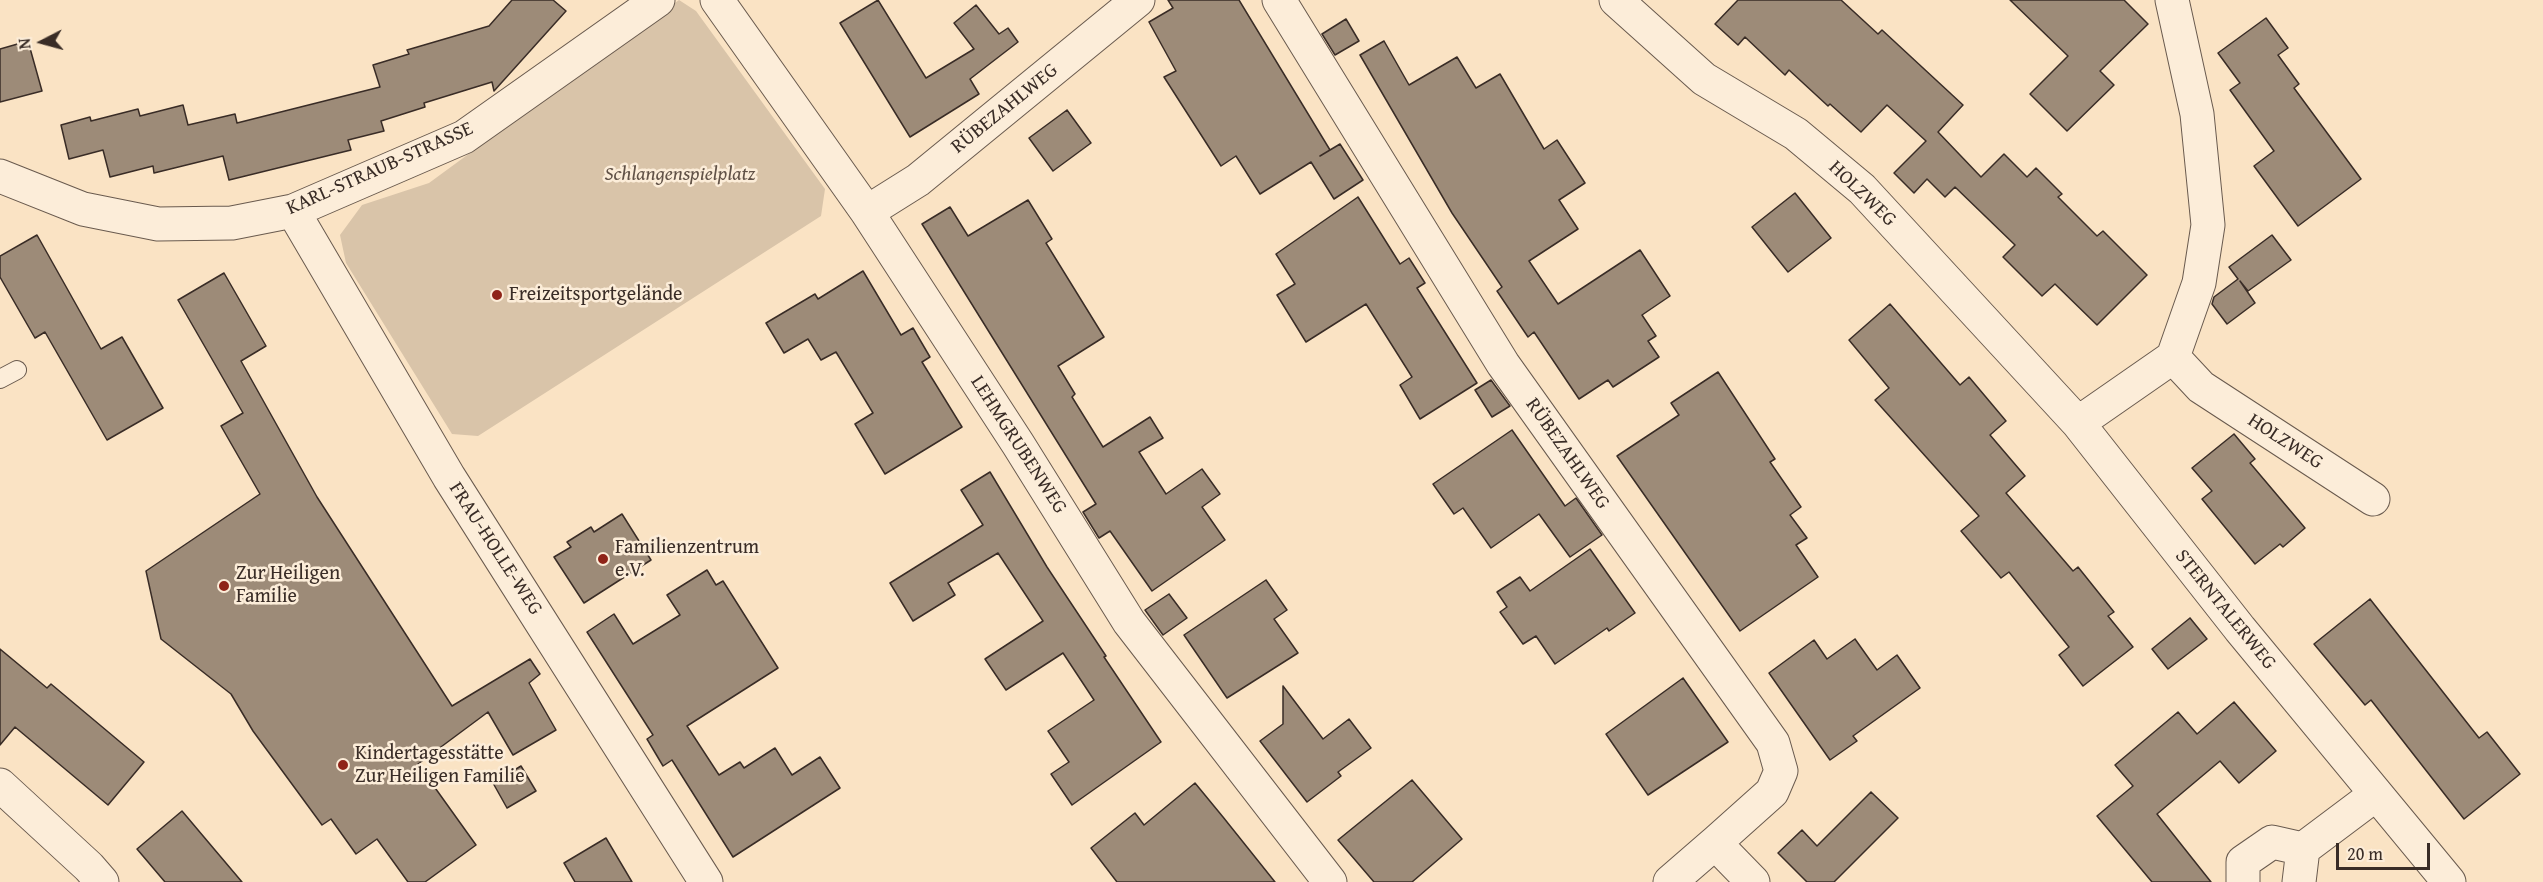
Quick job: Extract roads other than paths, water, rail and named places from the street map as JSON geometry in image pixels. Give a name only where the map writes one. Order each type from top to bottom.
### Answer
[{"type":"street","name":"KARL-STRAUB-STRASSE","points":[[0,176],[83,209],[158,224],[232,223],[293,211],[464,137],[658,0]]},
{"type":"street","name":"LEHMGRUBENWEG","points":[[717,0],[867,213],[1018,444],[1129,622],[1330,882]]},
{"type":"street","name":"RÜBEZAHLWEG","points":[[867,213],[918,180],[1138,0]]},
{"type":"street","name":"RÜBEZAHLWEG","points":[[1279,0],[1503,364],[1773,743],[1781,771],[1772,792],[1670,882]]},
{"type":"street","name":"HOLZWEG","points":[[1616,0],[1704,79],[1796,134],[1862,189],[2078,423]]},
{"type":"street","points":[[2078,423],[2173,357],[2199,283],[2208,225],[2197,114],[2172,0]]},
{"type":"street","name":"FRAU-HOLLE-WEG","points":[[293,211],[443,467],[706,882]]},
{"type":"street","name":"HOLZWEG","points":[[2173,357],[2201,387],[2373,499]]},
{"type":"street","name":"STERNTALERWEG","points":[[2078,423],[2127,489],[2375,795],[2449,882]]},
{"type":"street","points":[[0,785],[89,867],[102,882]]},
{"type":"street","points":[[2299,882],[2303,849],[2375,795]]},
{"type":"street","points":[[2243,882],[2243,862],[2272,842],[2303,849]]},
{"type":"street","points":[[1715,843],[1753,882]]},
{"type":"lane","points":[[0,379],[17,370]]},
{"type":"place","name":"Freizeitsportgelände","points":[[497,295]]},
{"type":"place","name":"Familienzentrum e.V.","points":[[603,559]]},
{"type":"place","name":"Zur Heiligen Familie","points":[[224,586]]},
{"type":"place","name":"Kindertagesstätte Zur Heiligen Familie","points":[[343,765]]},
{"type":"park label","name":"Schlangenspielplatz","points":[[680,175]]}]
